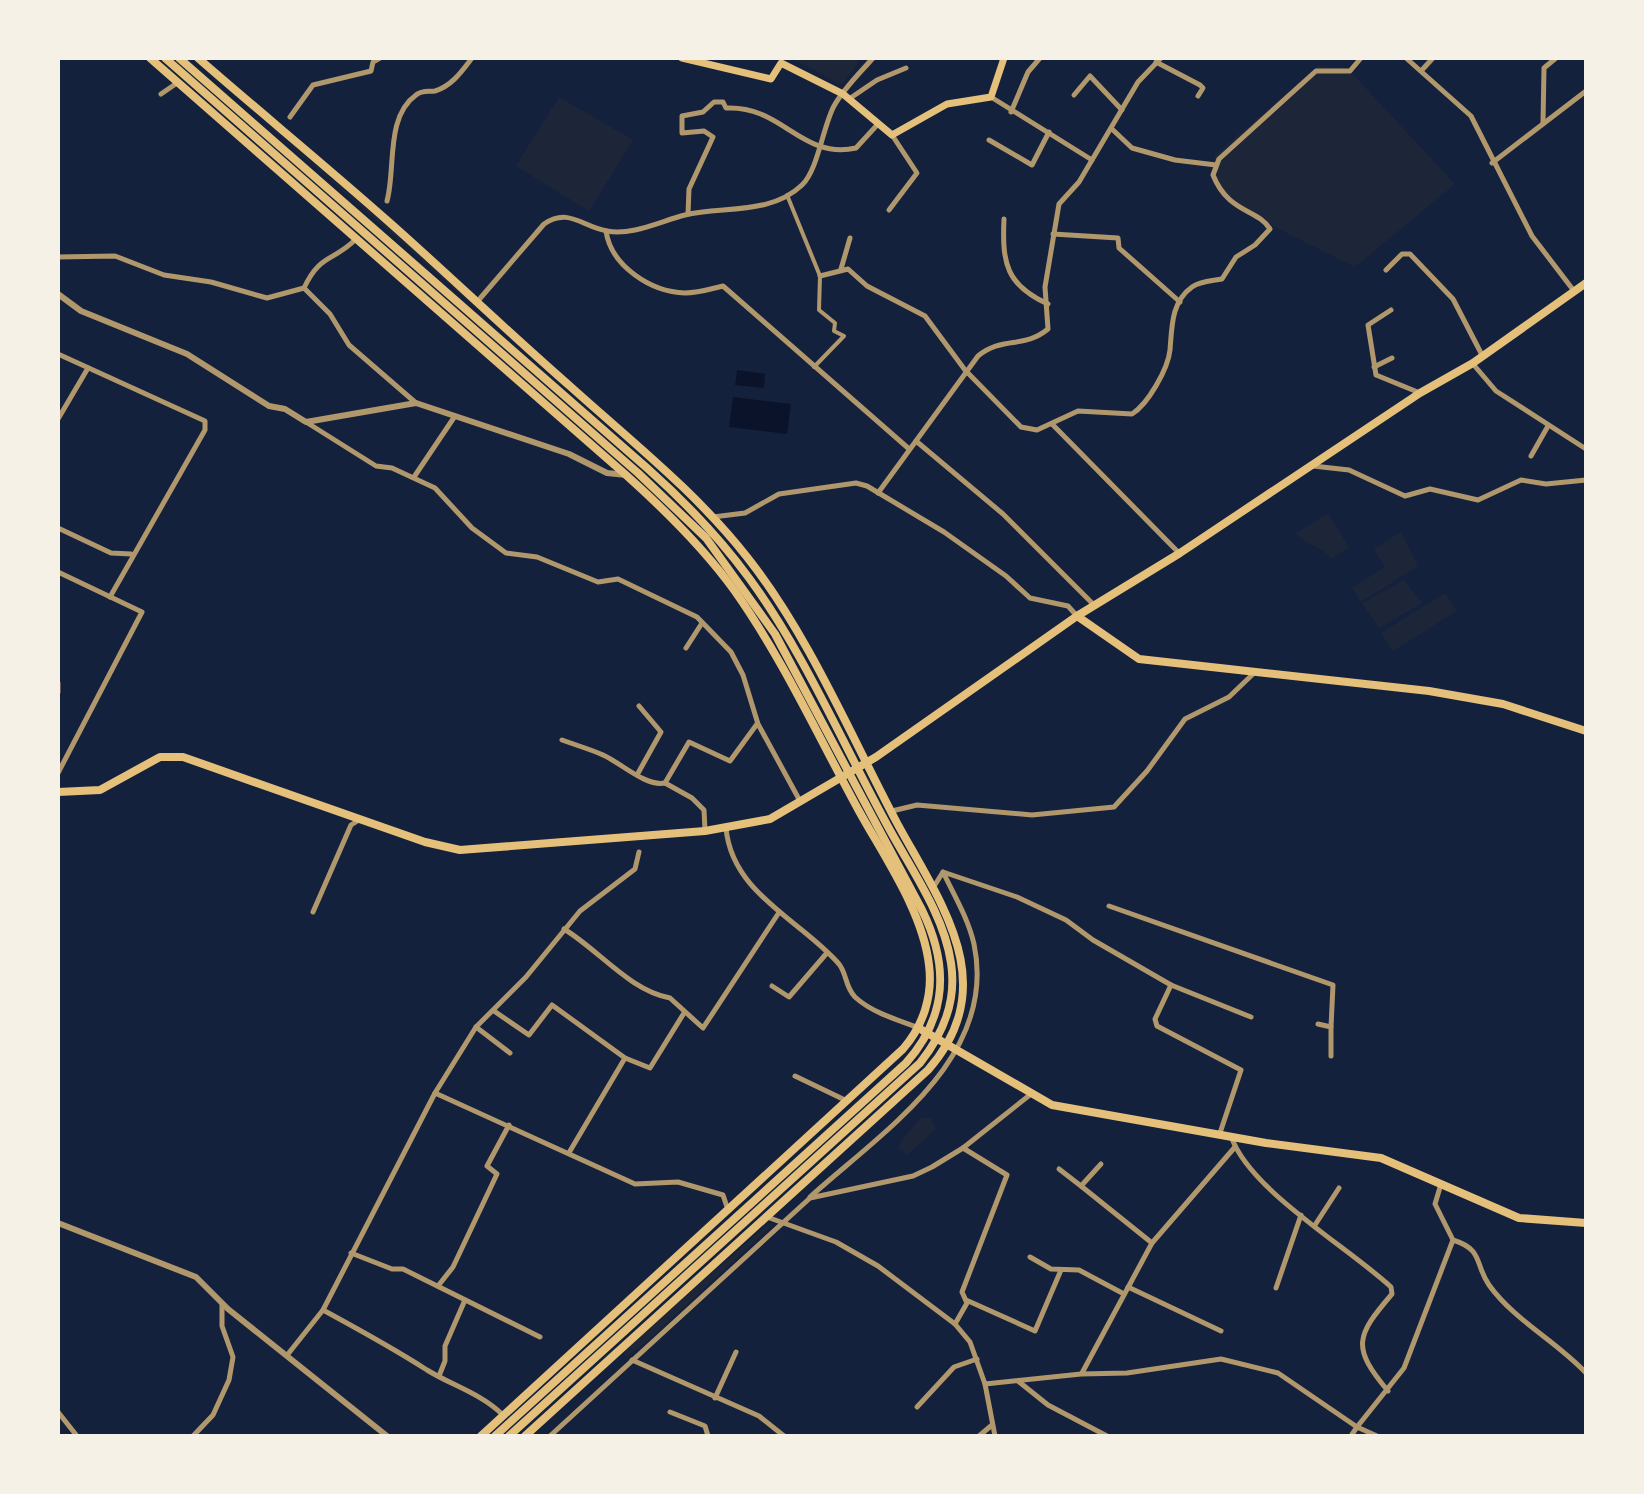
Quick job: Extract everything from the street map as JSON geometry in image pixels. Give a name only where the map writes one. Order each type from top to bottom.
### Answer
[{"type":"main road","points":[[150,58],[626,475],[683,529],[735,592],[774,655],[893,875],[927,953],[930,992],[918,1028],[898,1055],[727,1207],[481,1436]]},
{"type":"main road","points":[[165,58],[277,150]]},
{"type":"main road","points":[[179,58],[698,529],[765,617],[928,902],[948,947],[952,992],[939,1038],[905,1077],[509,1436]]},
{"type":"main road","points":[[198,58],[477,302],[713,517],[749,559],[780,605],[892,811],[956,938],[964,974],[959,1016],[948,1043],[913,1085],[525,1436]]},
{"type":"main road","points":[[682,58],[771,79],[781,61],[846,96],[892,135],[947,104],[991,97],[1004,58]]},
{"type":"main road","points":[[58,792],[100,790],[160,757],[183,757],[360,820],[460,850],[705,831],[770,819],[866,763],[1077,616],[1180,553],[1420,393],[1473,363],[1586,283]]},
{"type":"main road","points":[[1077,616],[1139,659],[1429,691],[1503,704],[1586,731]]},
{"type":"main road","points":[[495,1436],[900,1069],[928,1033],[941,996],[937,944],[853,770]]},
{"type":"main road","points":[[918,1028],[1052,1105],[1266,1143],[1381,1158],[1519,1218],[1586,1223]]},
{"type":"street","points":[[290,117],[313,85],[371,71],[373,62],[380,58]]},
{"type":"street","points":[[387,201],[394,169],[394,138],[400,117],[415,95],[452,82],[472,58]]},
{"type":"street","points":[[846,96],[873,58]]},
{"type":"street","points":[[1011,112],[1028,72],[1040,58]]},
{"type":"street","points":[[820,276],[848,269],[867,286],[925,316],[965,370],[1021,427],[1037,430],[1078,411],[1117,416],[1139,410],[1168,356],[1169,329],[1180,302],[1192,287],[1222,279],[1236,257],[1255,245],[1270,229],[1265,222],[1233,206],[1213,175],[1216,165],[1316,71],[1350,71],[1361,58]]},
{"type":"street","points":[[1406,58],[1471,116],[1492,163],[1532,236],[1574,291]]},
{"type":"street","points":[[1421,71],[1433,58]]},
{"type":"street","points":[[1543,124],[1544,68],[1556,58]]},
{"type":"street","points":[[878,493],[965,370],[992,344],[1033,341],[1048,329],[1049,305],[1045,287],[1059,204],[1079,182],[1113,130],[1138,82],[1159,60],[1200,85],[1203,88],[1198,96]]},
{"type":"street","points":[[477,302],[552,219],[571,217],[606,231],[647,226],[688,214],[735,211],[787,195],[807,180],[834,106],[846,96],[906,68]]},
{"type":"street","points":[[1074,95],[1090,76],[1122,110]]},
{"type":"street","points":[[161,94],[178,83]]},
{"type":"street","points":[[1492,163],[1586,91]]},
{"type":"street","points":[[991,97],[1092,160]]},
{"type":"street","points":[[688,214],[689,189],[713,137],[704,131],[682,133],[682,116],[703,112],[714,102],[723,102],[726,108],[758,111],[819,148],[856,148],[878,124]]},
{"type":"street","points":[[1113,130],[1132,148],[1175,160],[1216,165]]},
{"type":"street","points":[[989,140],[1032,165],[1049,132]]},
{"type":"street","points":[[889,210],[917,173],[892,135]]},
{"type":"street","points":[[787,195],[820,276],[819,310],[835,323],[834,331],[844,336],[814,367]]},
{"type":"street","points":[[1004,219],[1007,269],[1026,294],[1049,305]]},
{"type":"street","points":[[606,231],[612,253],[642,281],[670,292],[685,293],[723,286],[908,448]]},
{"type":"street","points":[[1053,234],[1118,238],[1119,248],[1180,302]]},
{"type":"street","points":[[841,269],[850,238]]},
{"type":"street","points":[[58,257],[115,256],[164,275],[211,282],[267,298],[304,288],[319,262],[343,251],[355,240]]},
{"type":"street","points":[[1386,270],[1402,254],[1410,254],[1453,299],[1482,355]]},
{"type":"street","points":[[304,288],[330,314],[349,345],[416,403],[569,454],[607,473],[626,475]]},
{"type":"street","points":[[58,294],[81,311],[187,354],[269,406],[285,409],[376,466],[414,477],[447,497],[472,528],[506,553],[537,557],[598,582],[618,579],[680,607],[702,623],[731,652],[743,675],[758,724],[800,801]]},
{"type":"street","points":[[1391,310],[1368,325],[1374,367],[1381,379],[1420,393]]},
{"type":"street","points":[[58,354],[205,421],[205,430],[131,554],[110,597]]},
{"type":"street","points":[[1374,367],[1392,358]]},
{"type":"street","points":[[1473,363],[1494,390],[1586,449]]},
{"type":"street","points":[[58,419],[88,368]]},
{"type":"street","points":[[306,422],[416,403]]},
{"type":"street","points":[[414,477],[455,416]]},
{"type":"street","points":[[1053,425],[1180,553]]},
{"type":"street","points":[[1531,456],[1548,426]]},
{"type":"street","points":[[916,441],[1003,514],[1095,606]]},
{"type":"street","points":[[1312,466],[1349,470],[1405,496],[1430,489],[1472,500],[1490,496],[1521,480],[1546,484],[1586,480]]},
{"type":"street","points":[[713,517],[718,513],[729,517],[745,513],[779,494],[856,483],[944,532],[1006,576],[1030,598],[1068,606],[1077,616]]},
{"type":"street","points":[[58,528],[111,553],[131,554]]},
{"type":"street","points":[[58,572],[142,612],[58,773]]},
{"type":"street","points":[[686,648],[702,623]]},
{"type":"street","points":[[892,811],[917,805],[1032,815],[1114,807],[1147,771],[1185,719],[1229,697],[1254,673]]},
{"type":"street","points":[[58,683],[58,692]]},
{"type":"street","points":[[637,775],[661,732],[639,706]]},
{"type":"street","points":[[562,740],[606,756],[660,785],[665,783],[689,742],[730,761],[758,724]]},
{"type":"street","points":[[58,751],[69,752]]},
{"type":"street","points":[[665,783],[704,810],[705,831]]},
{"type":"street","points":[[313,912],[351,825],[360,820]]},
{"type":"street","points":[[726,828],[740,870],[778,914],[841,966],[846,985],[855,997],[918,1028]]},
{"type":"street","points":[[288,1354],[323,1310],[435,1093],[476,1027],[494,1011],[580,911],[635,869],[641,836]]},
{"type":"street","points":[[932,889],[943,872]]},
{"type":"street","points":[[943,872],[1017,897],[1066,920],[1093,940],[1171,985],[1251,1017]]},
{"type":"street","points":[[550,1436],[754,1250],[777,1224],[810,1198],[919,1097],[959,1050],[970,1024],[977,968],[965,916],[943,872]]},
{"type":"street","points":[[1109,906],[1333,985],[1331,1056]]},
{"type":"street","points":[[564,929],[622,975],[660,998],[670,998],[703,1028],[778,914]]},
{"type":"street","points":[[772,986],[789,997],[826,954]]},
{"type":"street","points":[[1171,985],[1155,1019],[1157,1026],[1241,1070],[1220,1133]]},
{"type":"street","points":[[494,1011],[529,1035],[552,1005],[625,1058],[650,1068],[684,1013]]},
{"type":"street","points":[[1318,1024],[1331,1027]]},
{"type":"street","points":[[476,1027],[510,1053]]},
{"type":"street","points":[[570,1151],[625,1058]]},
{"type":"street","points":[[795,1076],[846,1101]]},
{"type":"street","points":[[435,1093],[570,1151],[635,1184],[678,1182],[723,1195],[727,1207]]},
{"type":"street","points":[[810,1198],[913,1176],[963,1148],[1031,1094]]},
{"type":"street","points":[[438,1286],[453,1267],[497,1174],[487,1166],[509,1125]]},
{"type":"street","points":[[1231,1135],[1235,1147],[1256,1174],[1301,1215],[1393,1289],[1369,1320],[1362,1346],[1366,1365],[1388,1391]]},
{"type":"street","points":[[1081,1374],[1152,1243],[1235,1147]]},
{"type":"street","points":[[955,1324],[966,1308],[962,1292],[1007,1175],[963,1148]]},
{"type":"street","points":[[1081,1186],[1101,1164]]},
{"type":"street","points":[[1059,1169],[1152,1243]]},
{"type":"street","points":[[1441,1183],[1435,1203],[1453,1240],[1467,1245],[1477,1254],[1490,1286],[1512,1310],[1568,1353],[1586,1373]]},
{"type":"street","points":[[1315,1225],[1339,1188]]},
{"type":"street","points":[[1276,1288],[1301,1215]]},
{"type":"street","points":[[765,1216],[777,1224],[850,1250],[878,1266],[955,1324],[970,1342],[977,1359],[995,1436]]},
{"type":"street","points":[[58,1223],[184,1271],[387,1436]]},
{"type":"street","points":[[1351,1436],[1404,1368],[1453,1240]]},
{"type":"street","points":[[351,1253],[392,1269],[403,1269],[540,1337]]},
{"type":"street","points":[[1030,1257],[1051,1269],[1067,1267],[1079,1270],[1124,1294]]},
{"type":"street","points":[[964,1299],[1035,1331],[1061,1270]]},
{"type":"street","points":[[1128,1287],[1221,1331]]},
{"type":"street","points":[[193,1436],[213,1415],[229,1380],[233,1357],[222,1326],[219,1297]]},
{"type":"street","points":[[439,1376],[445,1361],[445,1346],[465,1300]]},
{"type":"street","points":[[323,1310],[413,1358],[439,1376],[485,1398],[503,1415]]},
{"type":"street","points":[[715,1398],[736,1352]]},
{"type":"street","points":[[917,1407],[954,1367],[977,1359]]},
{"type":"street","points":[[985,1384],[1081,1374],[1127,1373],[1221,1359],[1278,1373],[1357,1427],[1377,1436]]},
{"type":"street","points":[[631,1360],[759,1416],[784,1436]]},
{"type":"street","points":[[1018,1381],[1048,1405],[1107,1436]]},
{"type":"street","points":[[58,1412],[77,1436]]},
{"type":"street","points":[[670,1412],[705,1426],[708,1436]]},
{"type":"street","points":[[979,1436],[992,1424]]},
{"type":"shaded area","points":[[792,58],[853,58],[859,62],[841,85]]},
{"type":"shaded area","points":[[1318,66],[1347,68],[1455,184],[1355,267],[1235,207],[1213,175],[1215,155]]},
{"type":"shaded area","points":[[210,76],[400,237],[543,366]]},
{"type":"shaded area","points":[[559,97],[633,140],[589,211],[516,166]]},
{"type":"shaded area","points":[[737,370],[765,374],[764,388],[735,385]]},
{"type":"shaded area","points":[[733,397],[791,404],[787,434],[729,427]]},
{"type":"shaded area","points":[[1328,514],[1349,547],[1332,559],[1296,533]]},
{"type":"shaded area","points":[[1401,532],[1418,566],[1361,602],[1352,588],[1385,567],[1374,549]]},
{"type":"shaded area","points":[[1404,580],[1422,603],[1379,628],[1362,603]]},
{"type":"shaded area","points":[[1445,593],[1457,611],[1393,651],[1381,633]]},
{"type":"shaded area","points":[[920,1118],[930,1118],[936,1129],[907,1155],[900,1149],[900,1143]]},
{"type":"shaded area","points":[[771,1222],[773,1225],[626,1357],[624,1350]]}]
